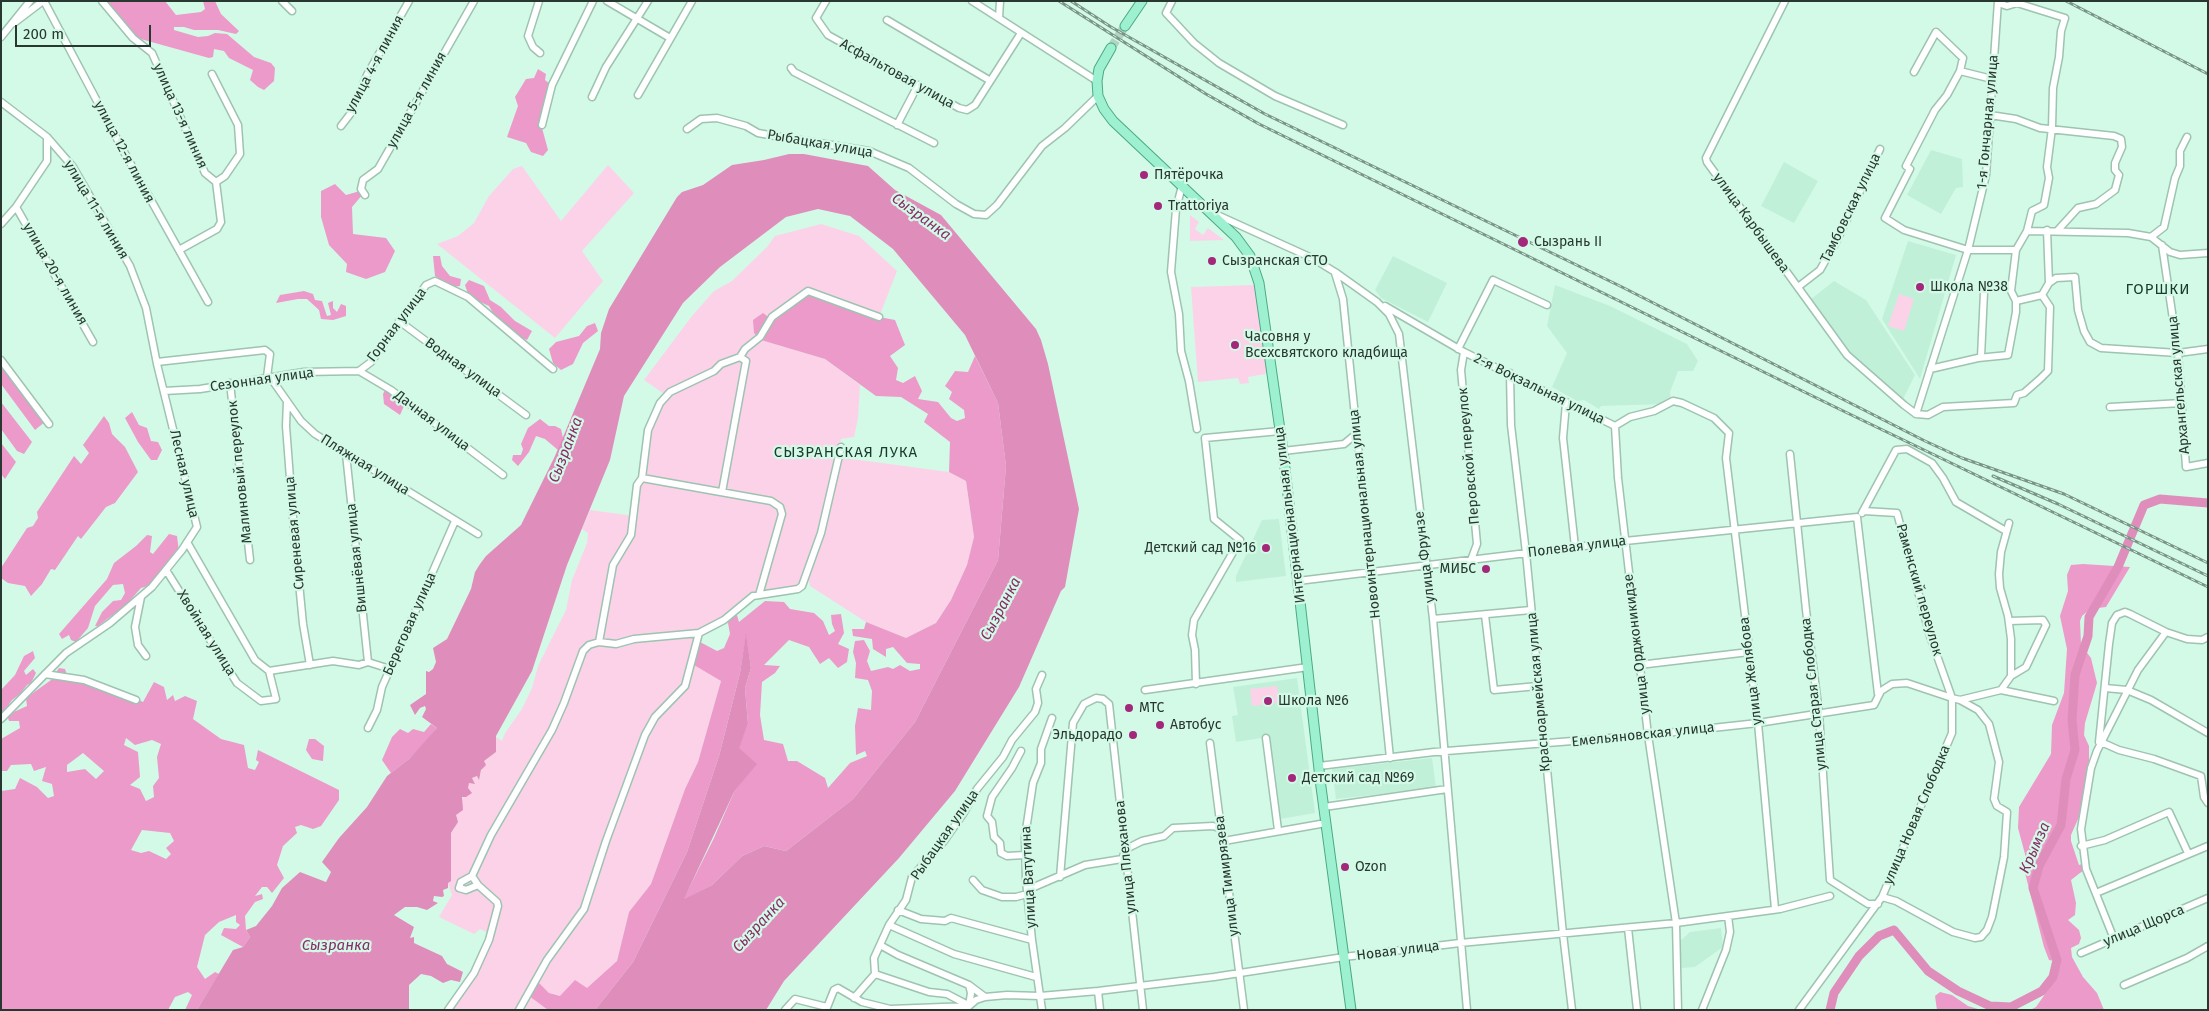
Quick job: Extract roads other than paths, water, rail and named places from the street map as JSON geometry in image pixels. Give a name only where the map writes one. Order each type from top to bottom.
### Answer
[{"type":"main road","points":[[1125,26],[1142,1]]},
{"type":"main road","points":[[1097,81],[1099,69],[1111,48]]},
{"type":"main road","name":"Интернациональная улица","points":[[1097,81],[1098,96],[1104,109],[1113,121],[1236,237],[1250,256],[1259,283],[1283,451],[1319,766],[1351,1010]]},
{"type":"street","points":[[1,37],[30,1]]},
{"type":"street","points":[[9,26],[43,1]]},
{"type":"street","name":"улица 12-я линия","points":[[43,1],[124,152],[208,302]]},
{"type":"street","name":"улица 13-я линия","points":[[102,1],[133,38],[152,53],[205,173],[216,182],[226,176],[240,154],[238,126],[212,74]]},
{"type":"street","points":[[282,1],[292,10]]},
{"type":"street","name":"улица 4-я линия","points":[[341,126],[351,113],[367,75],[409,1]]},
{"type":"street","name":"улица 5-я линия","points":[[365,195],[361,189],[363,180],[378,169],[474,1]]},
{"type":"street","points":[[540,1],[528,36],[533,47],[540,53]]},
{"type":"street","points":[[542,125],[552,85],[593,1]]},
{"type":"street","points":[[607,1],[670,38]]},
{"type":"street","points":[[592,97],[606,67],[648,1]]},
{"type":"street","points":[[638,95],[692,1]]},
{"type":"street","name":"Асфальтовая улица","points":[[826,1],[816,18],[828,35],[959,108],[967,110],[975,105],[990,80]]},
{"type":"street","points":[[972,1],[1097,81]]},
{"type":"street","points":[[999,18],[1000,1]]},
{"type":"street","points":[[1172,1],[1166,13],[1194,43],[1219,63],[1275,96],[1343,125]]},
{"type":"street","name":"улица Карбышева","points":[[1785,1],[1706,158],[1707,162],[1846,355],[1916,414]]},
{"type":"street","points":[[1930,369],[1981,357],[2008,355],[2016,301],[2011,291],[2016,250],[2027,231],[2032,211],[2044,205],[2049,178],[2047,167],[2052,128],[2053,88],[2059,57],[2061,31],[2065,18],[2017,4],[2007,6],[1998,2]]},
{"type":"street","name":"1-я Гончарная улица","points":[[1916,414],[1968,250],[1986,175],[1998,2]]},
{"type":"street","points":[[887,20],[990,80],[1021,33]]},
{"type":"street","points":[[1914,72],[1936,32],[1963,58],[1960,71],[1947,95],[1935,110],[1906,166],[1910,169],[1885,218],[1904,230],[1968,250],[2016,250]]},
{"type":"street","points":[[791,68],[794,72],[934,143]]},
{"type":"street","points":[[1960,71],[1992,78]]},
{"type":"street","points":[[897,125],[918,85]]},
{"type":"street","name":"Рыбацкая улица","points":[[687,129],[701,119],[716,118],[746,126],[758,133],[869,151],[909,168],[956,204],[974,214],[986,215],[997,205],[1027,163],[1042,146],[1065,128],[1098,96]]},
{"type":"street","name":"улица 11-я линия","points":[[1,102],[47,137],[73,167],[130,266],[147,314]]},
{"type":"street","points":[[1990,115],[2016,119],[2040,128],[2114,136],[2121,139],[2122,147],[2115,163],[2119,175],[2114,190],[2096,204],[2078,208],[2058,230]]},
{"type":"street","name":"улица 20-я линия","points":[[1,224],[16,207],[48,161],[47,137]]},
{"type":"street","points":[[2151,237],[2164,227],[2175,178],[2180,166],[2180,151],[2187,137]]},
{"type":"street","name":"Тамбовская улица","points":[[1798,288],[1820,270],[1836,242],[1880,149]]},
{"type":"street","points":[[179,250],[217,229],[221,222],[216,182]]},
{"type":"street","points":[[1182,186],[1176,209],[1171,272],[1179,314],[1181,350],[1189,381],[1197,429]]},
{"type":"street","name":"улица 20-я линия","points":[[16,207],[93,342]]},
{"type":"street","name":"улица Фрунзе","points":[[1210,212],[1312,258],[1335,272],[1377,302],[1389,314],[1400,334],[1433,619],[1467,1010]]},
{"type":"street","points":[[1236,237],[1238,229],[1243,227]]},
{"type":"street","points":[[2047,230],[2049,283]]},
{"type":"street","points":[[2027,231],[2058,230],[2103,234],[2128,233],[2151,237],[2170,252],[2180,255],[2208,253]]},
{"type":"street","name":"Архангельская улица","points":[[2162,245],[2178,354],[2186,467],[2208,464]]},
{"type":"street","name":"Новоинтернациональная улица","points":[[1335,272],[1343,299],[1390,758]]},
{"type":"street","points":[[2016,301],[2042,295],[2049,283],[2056,278],[2075,278],[2078,310],[2084,331],[2090,342],[2102,348],[2178,354],[2208,349]]},
{"type":"street","points":[[1461,350],[1493,280],[1547,306]]},
{"type":"street","name":"Горная улица","points":[[360,371],[371,362],[426,284],[435,281],[468,297],[553,369]]},
{"type":"street","points":[[600,642],[613,565],[631,534],[637,485],[642,478],[648,430],[660,403],[670,392],[714,371],[721,364],[740,358],[745,349],[760,337],[772,317],[808,291],[879,317]]},
{"type":"street","points":[[1981,357],[1984,292]]},
{"type":"street","points":[[1916,414],[1928,415],[1942,407],[2014,403],[2018,395],[2040,379],[2048,371],[2050,308],[2042,295]]},
{"type":"street","name":"2-я Вокзальная улица","points":[[1377,302],[1461,350],[1615,426],[1630,417],[1654,411],[1673,402],[1682,403],[1714,418],[1729,433]]},
{"type":"street","name":"Лесная улица","points":[[147,314],[197,528],[188,542]]},
{"type":"street","name":"Водная улица","points":[[399,321],[526,415]]},
{"type":"street","points":[[157,362],[265,350],[270,354],[269,377]]},
{"type":"street","name":"Перовской переулок","points":[[1461,350],[1461,370],[1477,544],[1471,560]]},
{"type":"street","points":[[722,492],[746,361],[740,358]]},
{"type":"street","points":[[1,360],[49,424]]},
{"type":"street","name":"Сезонная улица","points":[[164,390],[200,389],[304,372],[360,371]]},
{"type":"street","name":"Дачная улица","points":[[360,371],[391,390],[503,475]]},
{"type":"street","name":"Красноармейская улица","points":[[1510,374],[1511,425],[1532,610],[1538,686],[1572,1010]]},
{"type":"street","name":"Пляжная улица","points":[[269,377],[301,421],[315,434],[478,534]]},
{"type":"street","name":"Малиновый переулок","points":[[230,384],[250,560]]},
{"type":"street","name":"Сиреневая улица","points":[[287,401],[286,426],[294,531],[303,624],[310,665]]},
{"type":"street","points":[[1566,403],[1563,414],[1563,438],[1575,547]]},
{"type":"street","points":[[2110,406],[2182,403]]},
{"type":"street","name":"улица Орджоникидзе","points":[[1615,426],[1618,478],[1648,735],[1676,923],[1678,1010]]},
{"type":"street","points":[[1196,684],[1194,673],[1195,650],[1192,635],[1194,620],[1240,540],[1214,519],[1206,438],[1280,431]]},
{"type":"street","name":"улица Желябова","points":[[1729,433],[1726,458],[1758,723],[1776,910]]},
{"type":"street","points":[[1283,451],[1344,444],[1356,434]]},
{"type":"street","points":[[478,885],[466,890],[459,888],[461,882],[472,876],[491,835],[552,730],[570,687],[582,651],[589,645],[600,642],[616,644],[634,639],[699,633],[724,620],[753,596],[798,589],[806,581],[821,533],[841,447]]},
{"type":"street","points":[[1879,699],[1857,517],[1864,511],[1896,450],[1907,449],[1932,463],[1943,478],[1956,502],[2006,531]]},
{"type":"street","name":"Вишнёвая улица","points":[[346,454],[368,662]]},
{"type":"street","name":"улица Старая Слободка","points":[[1790,454],[1796,523],[1819,713],[1830,880],[1868,904],[1878,904]]},
{"type":"street","points":[[642,478],[770,501],[780,507],[782,514],[759,595]]},
{"type":"street","name":"Раменский переулок","points":[[1864,511],[1898,513],[1930,636],[1952,698]]},
{"type":"street","name":"Полевая улица","points":[[1298,581],[1625,541],[1857,517]]},
{"type":"street","name":"Береговая улица","points":[[368,728],[377,710],[382,687],[455,521]]},
{"type":"street","points":[[2010,523],[2001,552],[1999,574],[2000,588],[2009,621],[2011,676]]},
{"type":"street","points":[[1,719],[66,653],[110,623],[152,587],[188,542],[255,660],[270,671],[333,662],[359,665],[368,662],[390,669]]},
{"type":"street","name":"Хвойная улица","points":[[166,570],[237,684],[261,701],[276,698],[270,671]]},
{"type":"street","points":[[141,597],[135,628],[138,645],[146,656]]},
{"type":"street","points":[[1433,619],[1532,610]]},
{"type":"street","points":[[2100,744],[2110,637],[2112,623],[2117,615],[2125,612],[2166,632],[2194,640],[2208,637]]},
{"type":"street","points":[[1486,615],[1494,690],[1538,686]]},
{"type":"street","points":[[2001,690],[2011,676],[2026,667],[2046,625],[2043,620],[2009,621]]},
{"type":"street","points":[[2114,939],[2086,869],[2081,846],[2080,829],[2091,768],[2100,744],[2149,652],[2166,632]]},
{"type":"street","points":[[518,1010],[547,960],[584,909],[644,736],[654,717],[685,686],[699,633]]},
{"type":"street","points":[[1640,665],[1749,652]]},
{"type":"street","points":[[1145,690],[1308,667]]},
{"type":"street","points":[[45,674],[84,680],[136,700]]},
{"type":"street","name":"Рыбацкая улица","points":[[875,974],[874,958],[889,925],[906,900],[912,877],[944,841],[963,814],[977,788],[1003,757],[1012,740],[1035,712],[1038,703],[1036,689],[1042,676]]},
{"type":"street","name":"Емельяновская улица","points":[[1319,766],[1444,752],[1648,735],[1758,723],[1874,705],[1879,699],[1881,691],[1892,684],[1907,683],[1952,698]]},
{"type":"street","points":[[2105,688],[2128,690],[2151,700],[2208,733]]},
{"type":"street","points":[[1960,700],[2001,690],[2054,701]]},
{"type":"street","name":"улица Плеханова","points":[[1060,877],[1073,723],[1084,704],[1096,698],[1103,699],[1109,704],[1143,1010]]},
{"type":"street","points":[[1882,897],[1896,901],[1953,932],[1974,938],[1981,937],[1987,930],[1992,916],[2004,857],[2007,812],[1997,806],[1994,799],[1999,762],[1989,724],[1978,710],[1960,700],[1952,698]]},
{"type":"street","name":"улица Новая Слободка","points":[[1799,1010],[1866,916],[1882,897],[1952,733],[1952,698]]},
{"type":"street","name":"улица Ватутина","points":[[1042,1010],[1036,977],[1027,892],[1026,820],[1033,783],[1041,764],[1041,749],[1052,718]]},
{"type":"street","points":[[1266,738],[1278,830]]},
{"type":"street","name":"улица Тимирязева","points":[[1210,743],[1224,841],[1244,1010]]},
{"type":"street","points":[[2100,744],[2154,759],[2208,779]]},
{"type":"street","points":[[1021,751],[992,797],[987,816],[992,822],[994,837],[1000,843],[1002,853],[1007,856],[1025,855]]},
{"type":"street","points":[[2201,776],[2204,797],[2208,803]]},
{"type":"street","points":[[1324,807],[1447,789]]},
{"type":"street","points":[[2081,846],[2105,840],[2169,812],[2188,853]]},
{"type":"street","points":[[1224,841],[1326,822]]},
{"type":"street","points":[[973,880],[982,890],[1002,897],[1016,897],[1085,865],[1122,859],[1126,849],[1164,836],[1173,828],[1212,826],[1222,829]]},
{"type":"street","points":[[2096,893],[2208,846]]},
{"type":"street","points":[[448,1010],[474,973],[489,940],[498,906],[497,902],[478,885],[472,876]]},
{"type":"street","name":"Новая улица","points":[[969,1008],[976,1000],[985,997],[1007,995],[1040,996],[1098,991],[1460,943],[1676,923],[1776,910],[1830,896]]},
{"type":"street","name":"улица Щорса","points":[[2081,953],[2208,898]]},
{"type":"street","points":[[898,910],[921,919],[939,921],[951,918],[1032,940]]},
{"type":"street","points":[[1702,1010],[1726,950],[1730,932],[1728,916]]},
{"type":"street","points":[[889,925],[899,928],[912,936],[943,947],[954,954],[1036,977]]},
{"type":"street","points":[[1628,928],[1636,1010]]},
{"type":"street","points":[[880,945],[898,955],[969,985],[985,997]]},
{"type":"street","points":[[2124,985],[2187,958],[2208,946]]},
{"type":"street","points":[[854,998],[875,974],[929,992],[947,994],[969,1008]]},
{"type":"street","points":[[969,985],[971,993],[969,1008]]},
{"type":"street","points":[[785,1010],[795,999],[827,1008],[834,990],[838,988],[854,998],[874,1006],[890,1009],[969,1008]]},
{"type":"street","points":[[1098,991],[1100,1010]]},
{"type":"water","name":"Сызранка","points":[[789,154],[804,154],[868,166],[895,190],[941,215],[1036,329],[1048,364],[1079,509],[1065,587],[1061,591],[1019,687],[955,791],[899,858],[784,981],[766,1010],[595,1010],[633,962],[687,852],[719,756],[740,673],[746,633],[751,668],[745,688],[748,724],[739,748],[757,764],[734,792],[684,899],[712,885],[742,856],[764,846],[786,851],[853,799],[915,722],[998,560],[1006,466],[998,403],[965,335],[893,249],[850,216],[818,209],[786,217],[720,267],[683,303],[624,396],[610,460],[567,565],[532,671],[496,736],[496,752],[484,761],[486,765],[481,770],[479,780],[477,776],[472,778],[475,784],[469,783],[468,788],[472,793],[462,797],[463,810],[456,815],[458,822],[451,833],[451,881],[448,883],[448,888],[443,890],[444,896],[434,896],[433,901],[438,903],[427,910],[417,907],[405,907],[394,915],[414,927],[410,938],[414,937],[414,943],[442,956],[447,964],[463,972],[460,982],[451,980],[443,983],[431,976],[421,974],[409,985],[409,1009],[407,1010],[197,1010],[233,950],[243,947],[250,937],[246,930],[256,926],[272,906],[282,888],[300,872],[326,882],[331,872],[322,862],[339,838],[367,807],[387,776],[409,759],[437,728],[422,717],[426,709],[425,706],[420,708],[415,715],[410,705],[426,694],[426,671],[429,672],[433,669],[436,662],[433,648],[447,639],[471,589],[475,572],[480,564],[486,556],[521,525],[555,456],[600,349],[601,333],[609,309],[677,197],[682,192],[703,185],[732,165]]},
{"type":"waterway","name":"Крымза","points":[[1830,1010],[1834,993],[1859,956],[1879,936],[1894,930],[1928,971],[1958,991],[1990,1006],[2011,1007],[2042,991],[2053,977],[2057,960],[2033,888],[2039,866],[2061,825],[2066,779],[2075,750],[2072,720],[2075,675],[2088,636],[2089,617],[2118,567],[2144,505],[2160,499],[2208,503]]},
{"type":"tunnel","points":[[1111,48],[1125,26]]},
{"type":"railway","points":[[1059,1],[1206,94],[1259,124],[1835,407],[2208,587]]},
{"type":"railway","points":[[1071,1],[1111,27],[1265,114],[1622,287],[1925,441],[1962,458],[2064,494],[2208,563]]},
{"type":"railway","points":[[2066,1],[2208,74]]},
{"type":"railway","points":[[1993,476],[2058,504],[2208,576]]},
{"type":"place","name":"Пятёрочка","points":[[1144,175]]},
{"type":"place","name":"Trattoriya","points":[[1158,206]]},
{"type":"place","name":"Сызрань II","points":[[1523,242]]},
{"type":"place","name":"Сызранская СТО","points":[[1212,261]]},
{"type":"place","name":"Школа №38","points":[[1920,287]]},
{"type":"place","name":"Часовня у Всехсвятского кладбища","points":[[1235,345]]},
{"type":"place","name":"Детский сад №16","points":[[1266,548]]},
{"type":"place","name":"МИБС","points":[[1486,569]]},
{"type":"place","name":"Школа №6","points":[[1268,701]]},
{"type":"place","name":"МТС","points":[[1129,708]]},
{"type":"place","name":"Автобус","points":[[1160,725]]},
{"type":"place","name":"Эльдорадо","points":[[1133,735]]},
{"type":"place","name":"Детский сад №69","points":[[1292,778]]},
{"type":"place","name":"Ozon","points":[[1345,867]]},
{"type":"district","name":"ГОРШКИ","points":[[2158,290]]},
{"type":"district","name":"СЫЗРАНСКАЯ ЛУКА","points":[[846,453]]}]
